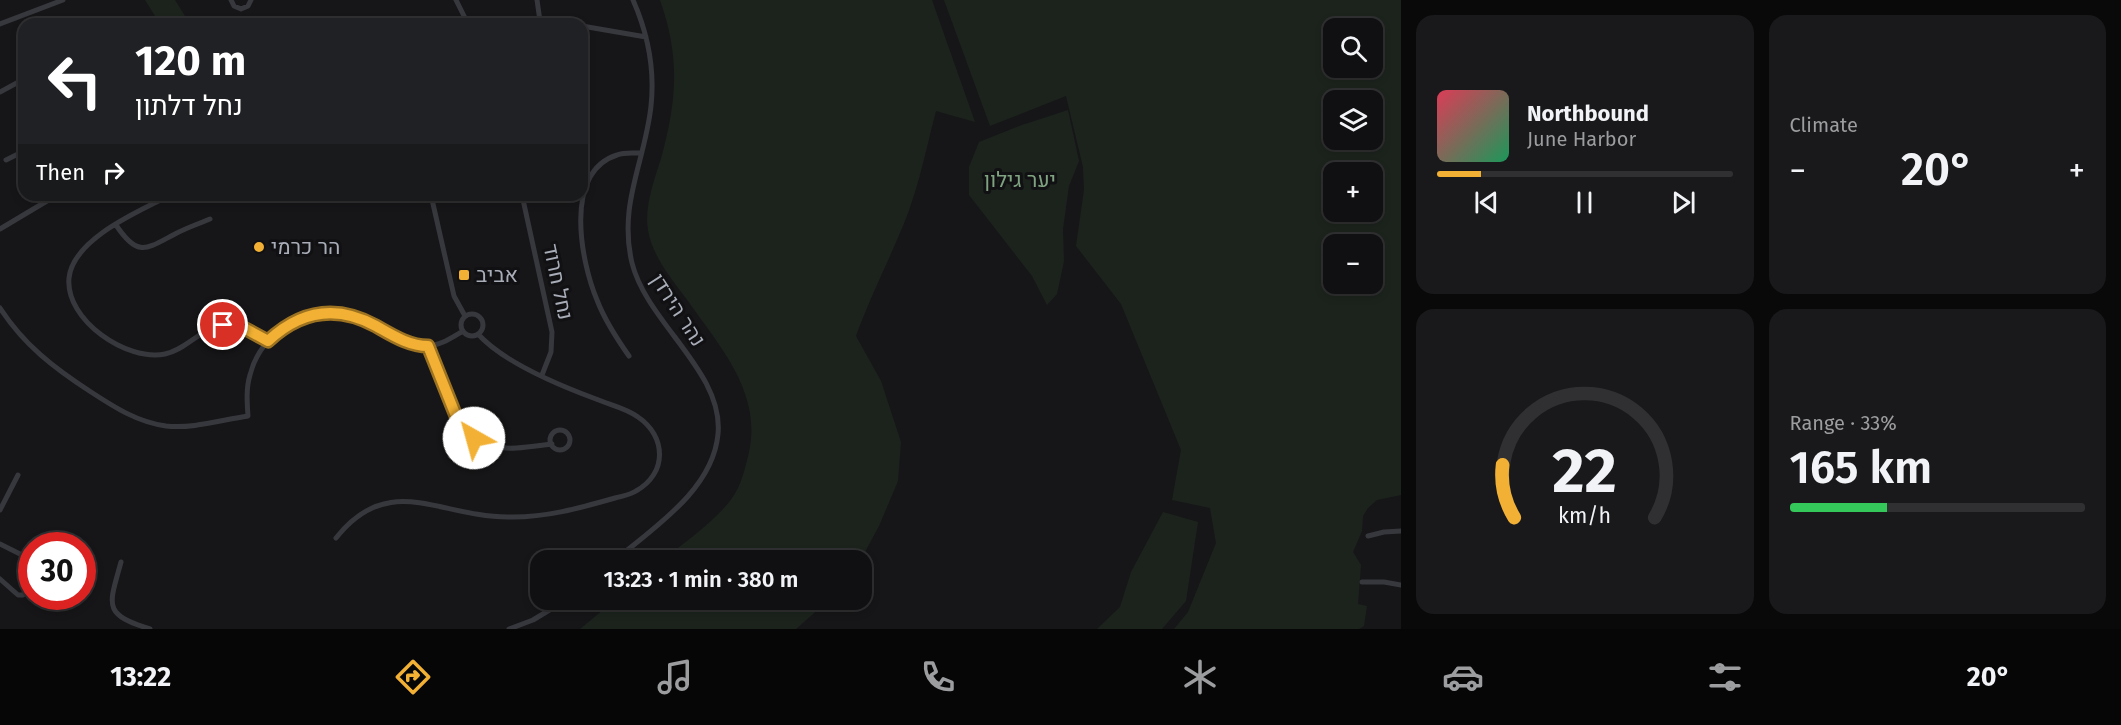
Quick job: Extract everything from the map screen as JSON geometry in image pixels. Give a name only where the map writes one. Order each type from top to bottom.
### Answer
[{"type":"street","points":[[0,24],[63,0]]},
{"type":"street","points":[[231,0],[239,9],[247,7],[250,0]]},
{"type":"street","points":[[456,0],[465,18]]},
{"type":"street","points":[[537,0],[540,18]]},
{"type":"street","name":"נהר הירדן","points":[[627,550],[689,494],[710,463],[718,434],[718,419],[710,391],[648,300],[632,264],[628,210],[645,135],[652,79],[642,20],[633,0]]},
{"type":"street","points":[[588,27],[646,37]]},
{"type":"street","points":[[0,92],[18,82]]},
{"type":"street","points":[[588,181],[600,165],[617,155],[640,153]]},
{"type":"street","points":[[6,160],[18,154]]},
{"type":"street","points":[[0,229],[47,201]]},
{"type":"street","points":[[160,201],[117,225],[86,246],[78,255],[69,275],[73,304],[78,312],[91,326],[126,349],[147,355],[162,355],[176,350],[208,330],[223,325],[244,328],[268,341]]},
{"type":"street","points":[[432,201],[454,296],[465,316]]},
{"type":"street","name":"נחל חרוד","points":[[523,201],[552,332],[551,352],[542,375]]},
{"type":"street","points":[[582,201],[582,237],[591,285],[603,315],[629,356]]},
{"type":"street","points":[[117,225],[132,244],[146,248],[210,219]]},
{"type":"street","points":[[0,308],[23,339],[46,362],[132,417],[156,424],[174,426],[248,416],[247,394],[250,374],[257,356],[281,328],[297,319],[315,314],[334,313],[353,316],[406,342],[428,346],[446,341],[463,331]]},
{"type":"street","points":[[473,314],[480,318],[482,327],[478,333],[470,335],[463,331],[461,323],[465,316],[473,314]]},
{"type":"street","points":[[336,538],[356,516],[376,504],[419,503],[495,517],[535,516],[565,511],[625,495],[645,484],[658,466],[660,445],[648,425],[628,412],[542,375],[501,353],[485,342],[478,333]]},
{"type":"street","points":[[428,346],[456,416],[474,438],[489,446],[504,449],[552,444]]},
{"type":"street","points":[[0,510],[18,475]]},
{"type":"street","points":[[1368,536],[1401,531]]},
{"type":"street","points":[[0,544],[18,553]]},
{"type":"street","points":[[122,562],[112,596],[113,608],[123,620],[150,629]]},
{"type":"street","points":[[0,579],[18,596]]},
{"type":"street","points":[[1362,582],[1401,585]]},
{"type":"street","points":[[509,629],[533,620],[550,610]]},
{"type":"green space","points":[[145,0],[175,0],[186,18],[156,18]]},
{"type":"green space","points":[[660,0],[932,0],[975,122],[936,111],[908,213],[856,336],[881,381],[901,442],[898,481],[866,550],[676,550],[710,522],[724,508],[738,488],[751,440],[751,418],[738,376],[715,338],[664,268],[650,240],[647,221],[649,202],[667,135],[673,96],[673,59]]},
{"type":"green space","points":[[944,0],[1401,0],[1401,495],[1377,500],[1363,516],[1362,531],[1353,552],[1361,565],[1358,604],[1367,606],[1364,626],[1359,629],[1174,629],[1188,612],[1216,543],[1210,508],[1172,500],[1181,450],[1121,304],[1076,246],[1084,190],[1083,167],[1066,96],[990,126]]},
{"type":"green space","name":"יער גילון","points":[[1068,110],[1079,161],[1069,186],[1063,229],[1064,261],[1057,294],[1047,305],[1032,276],[969,195],[969,167],[979,142]]},
{"type":"green space","points":[[1163,512],[1198,522],[1186,601],[1162,629],[1097,629],[1120,607],[1131,572]]},
{"type":"green space","points":[[603,610],[818,610],[796,629],[580,629]]},
{"type":"place","name":"הר כרמי","points":[[259,247]]},
{"type":"place","name":"אביב","points":[[464,275]]},
{"type":"route","points":[[223,325],[237,325],[268,341],[281,328],[297,319],[315,314],[334,313],[353,316],[373,324],[406,342],[428,346],[456,416],[474,438]]}]
